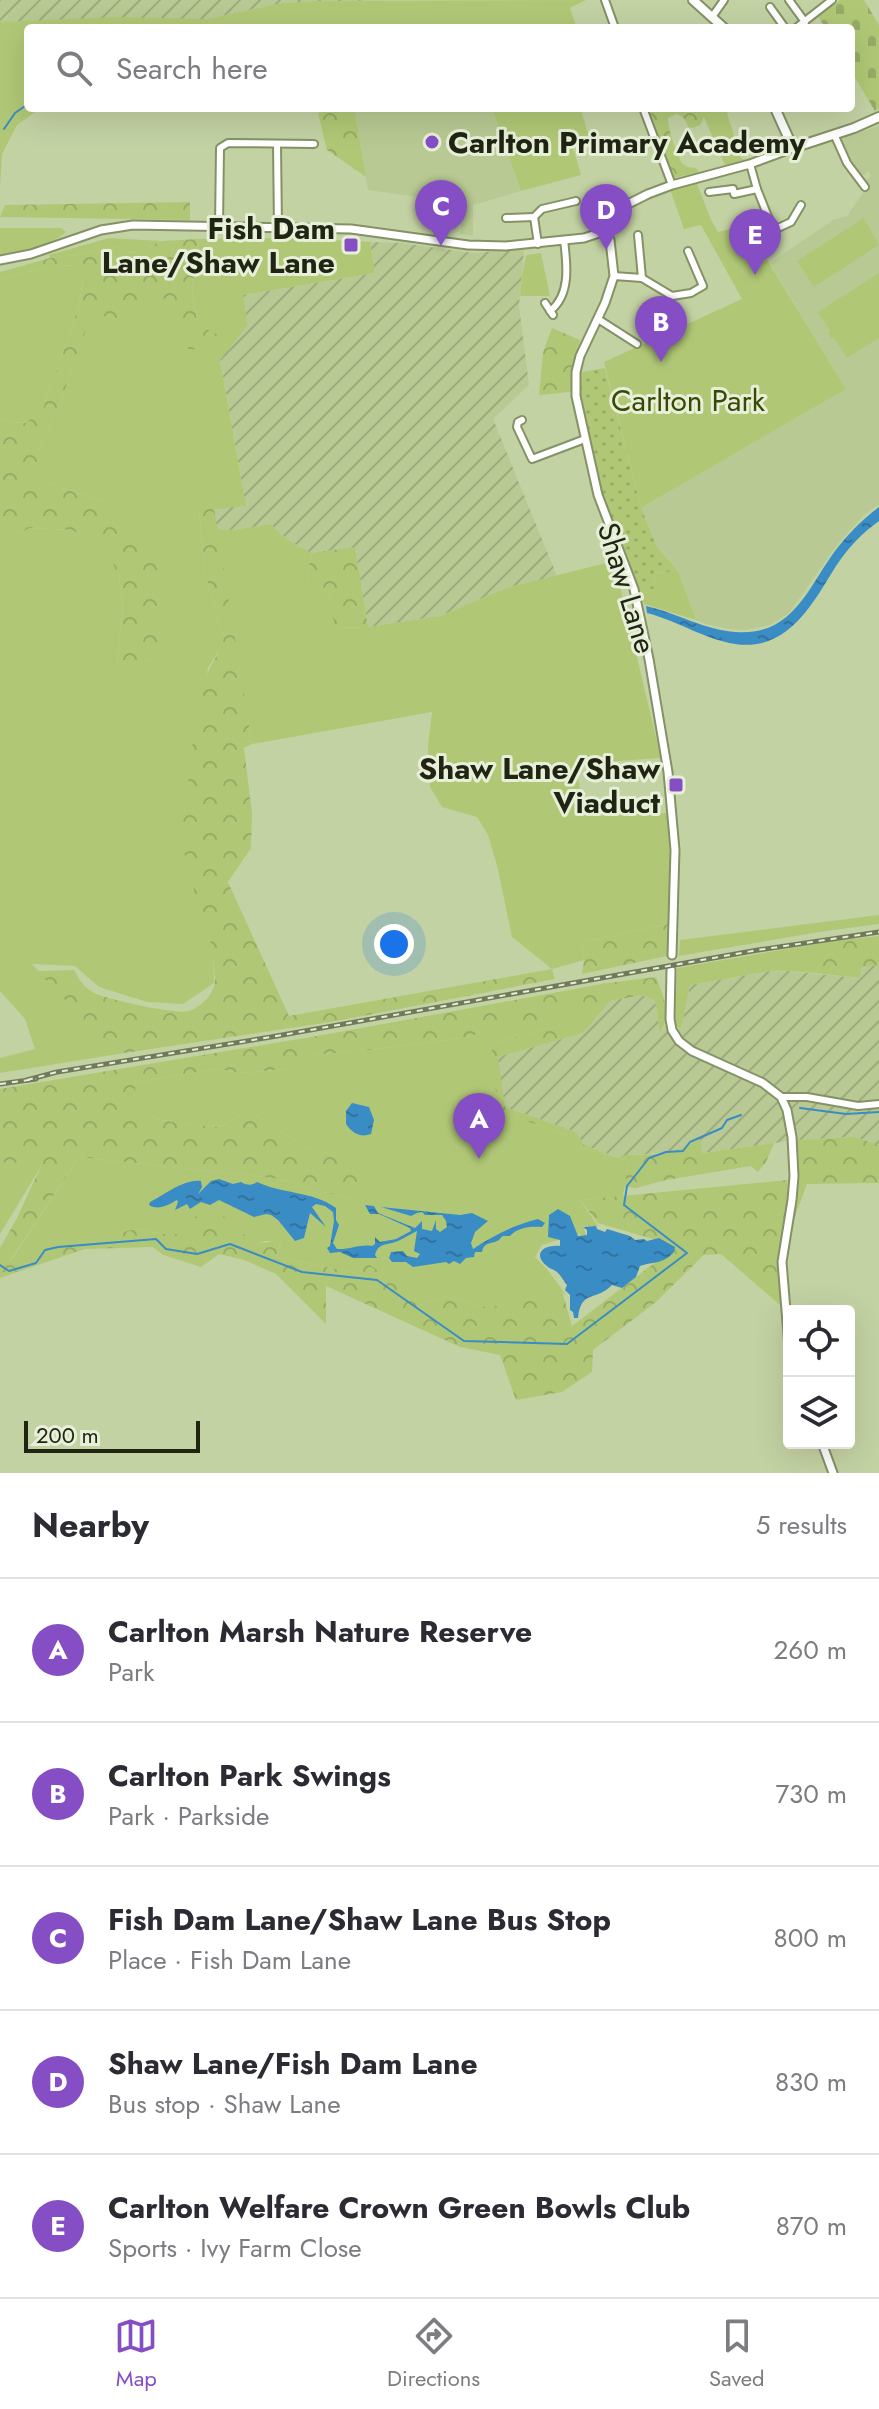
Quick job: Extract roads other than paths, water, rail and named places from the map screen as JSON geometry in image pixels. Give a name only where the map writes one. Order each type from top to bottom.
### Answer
[{"type":"main road","points":[[693,0],[720,24]]},
{"type":"main road","points":[[777,112],[793,148],[879,117]]},
{"type":"street","points":[[605,0],[614,24]]},
{"type":"street","points":[[712,17],[724,0]]},
{"type":"street","points":[[789,0],[805,22]]},
{"type":"street","points":[[802,24],[832,0]]},
{"type":"street","points":[[770,7],[782,24]]},
{"type":"street","points":[[645,112],[672,185]]},
{"type":"street","points":[[834,134],[847,163],[862,184],[868,174]]},
{"type":"street","points":[[219,226],[220,148],[228,143],[314,144]]},
{"type":"street","points":[[277,144],[278,228]]},
{"type":"street","points":[[0,260],[31,254],[101,230],[133,225],[351,229],[468,245],[506,246],[584,238],[605,231],[628,204],[648,194],[793,148]]},
{"type":"street","points":[[750,164],[771,224],[778,228],[791,222],[799,208],[808,214]]},
{"type":"street","points":[[709,192],[733,189],[735,204]]},
{"type":"street","points":[[734,194],[757,189]]},
{"type":"street","points":[[506,218],[534,217],[542,209],[576,201]]},
{"type":"street","points":[[534,217],[538,244]]},
{"type":"street","name":"Shaw Lane","points":[[605,231],[610,240],[614,276],[598,319],[583,347],[576,372],[577,409],[598,495],[634,589],[651,669],[668,772],[675,850],[672,955]]},
{"type":"street","points":[[638,235],[642,278]]},
{"type":"street","points":[[545,303],[551,313],[560,301],[567,268],[564,240]]},
{"type":"street","points":[[614,276],[642,278],[672,296],[705,289],[688,251]]},
{"type":"street","points":[[598,319],[637,344]]},
{"type":"street","points":[[522,420],[517,427],[532,459],[585,439]]},
{"type":"street","points":[[671,970],[670,1019],[679,1041],[692,1051],[763,1083],[781,1097],[787,1110],[794,1151],[792,1200],[782,1262],[786,1305]]},
{"type":"street","points":[[781,1097],[807,1097],[858,1106],[879,1104]]},
{"type":"street","points":[[824,1449],[833,1473]]},
{"type":"water","points":[[879,507],[879,521],[845,553],[808,609],[784,633],[770,640],[754,644],[724,642],[647,613],[646,606],[713,628],[736,632],[772,626],[796,607],[840,545]]},
{"type":"water","points":[[352,1103],[369,1107],[374,1120],[371,1134],[357,1134],[346,1124],[346,1111]]},
{"type":"water","points":[[219,1179],[233,1184],[241,1182],[251,1185],[257,1182],[327,1202],[336,1208],[339,1225],[333,1243],[337,1249],[372,1246],[375,1237],[380,1242],[396,1239],[411,1231],[379,1214],[370,1214],[365,1205],[374,1206],[378,1213],[415,1228],[422,1221],[422,1229],[432,1231],[436,1220],[436,1229],[440,1232],[447,1227],[442,1215],[425,1215],[422,1212],[411,1216],[381,1207],[460,1215],[472,1213],[488,1221],[475,1232],[471,1243],[473,1249],[521,1224],[538,1219],[545,1223],[542,1227],[525,1228],[503,1236],[460,1264],[454,1261],[413,1267],[406,1262],[392,1262],[389,1258],[391,1252],[403,1251],[407,1256],[417,1258],[420,1254],[414,1251],[417,1231],[381,1246],[375,1255],[377,1258],[353,1258],[340,1252],[330,1253],[327,1248],[330,1246],[334,1221],[333,1212],[325,1206],[316,1204],[312,1207],[326,1227],[310,1213],[304,1238],[295,1241],[271,1215],[254,1217],[219,1200],[210,1205],[201,1202],[190,1209],[187,1204],[175,1210],[177,1200],[160,1207],[149,1205],[182,1184],[201,1181],[198,1194],[211,1181]]},
{"type":"water","points":[[558,1209],[570,1216],[578,1236],[587,1235],[583,1227],[596,1226],[605,1232],[607,1229],[635,1240],[659,1238],[675,1247],[674,1252],[662,1261],[640,1266],[636,1277],[622,1288],[612,1285],[586,1299],[578,1318],[574,1318],[570,1310],[570,1295],[565,1290],[567,1285],[540,1258],[545,1248],[560,1246],[560,1240],[548,1237],[549,1215]]},
{"type":"waterway","points":[[4,129],[15,113],[24,107]]},
{"type":"waterway","points":[[800,1108],[846,1114],[879,1112]]},
{"type":"waterway","points":[[0,1265],[9,1271],[36,1263],[45,1250],[58,1247],[156,1239],[166,1249],[197,1254],[230,1244],[302,1272],[377,1280],[464,1341],[567,1344],[687,1253],[624,1205],[627,1186],[649,1158],[666,1152],[683,1151],[690,1142],[722,1128],[727,1120],[741,1115]]},
{"type":"railway","points":[[27,1080],[57,1072],[758,950],[879,932]]},
{"type":"railway","points":[[0,1084],[36,1079]]},
{"type":"place","name":"Carlton Primary Academy","points":[[432,142]]},
{"type":"place","name":"Fish Dam Lane/Shaw Lane","points":[[351,245]]},
{"type":"place","name":"Fish Dam Lane/Shaw Lane Bus Stop","points":[[441,246]]},
{"type":"place","name":"Shaw Lane/Fish Dam Lane","points":[[606,250]]},
{"type":"place","name":"Carlton Welfare Crown Green Bowls Club","points":[[755,275]]},
{"type":"place","name":"Carlton Park Swings","points":[[661,362]]},
{"type":"place","name":"Shaw Lane/Shaw Viaduct","points":[[676,785]]},
{"type":"place","name":"Carlton Marsh Nature Reserve","points":[[479,1159]]},
{"type":"park label","name":"Carlton Park","points":[[688,400]]}]
